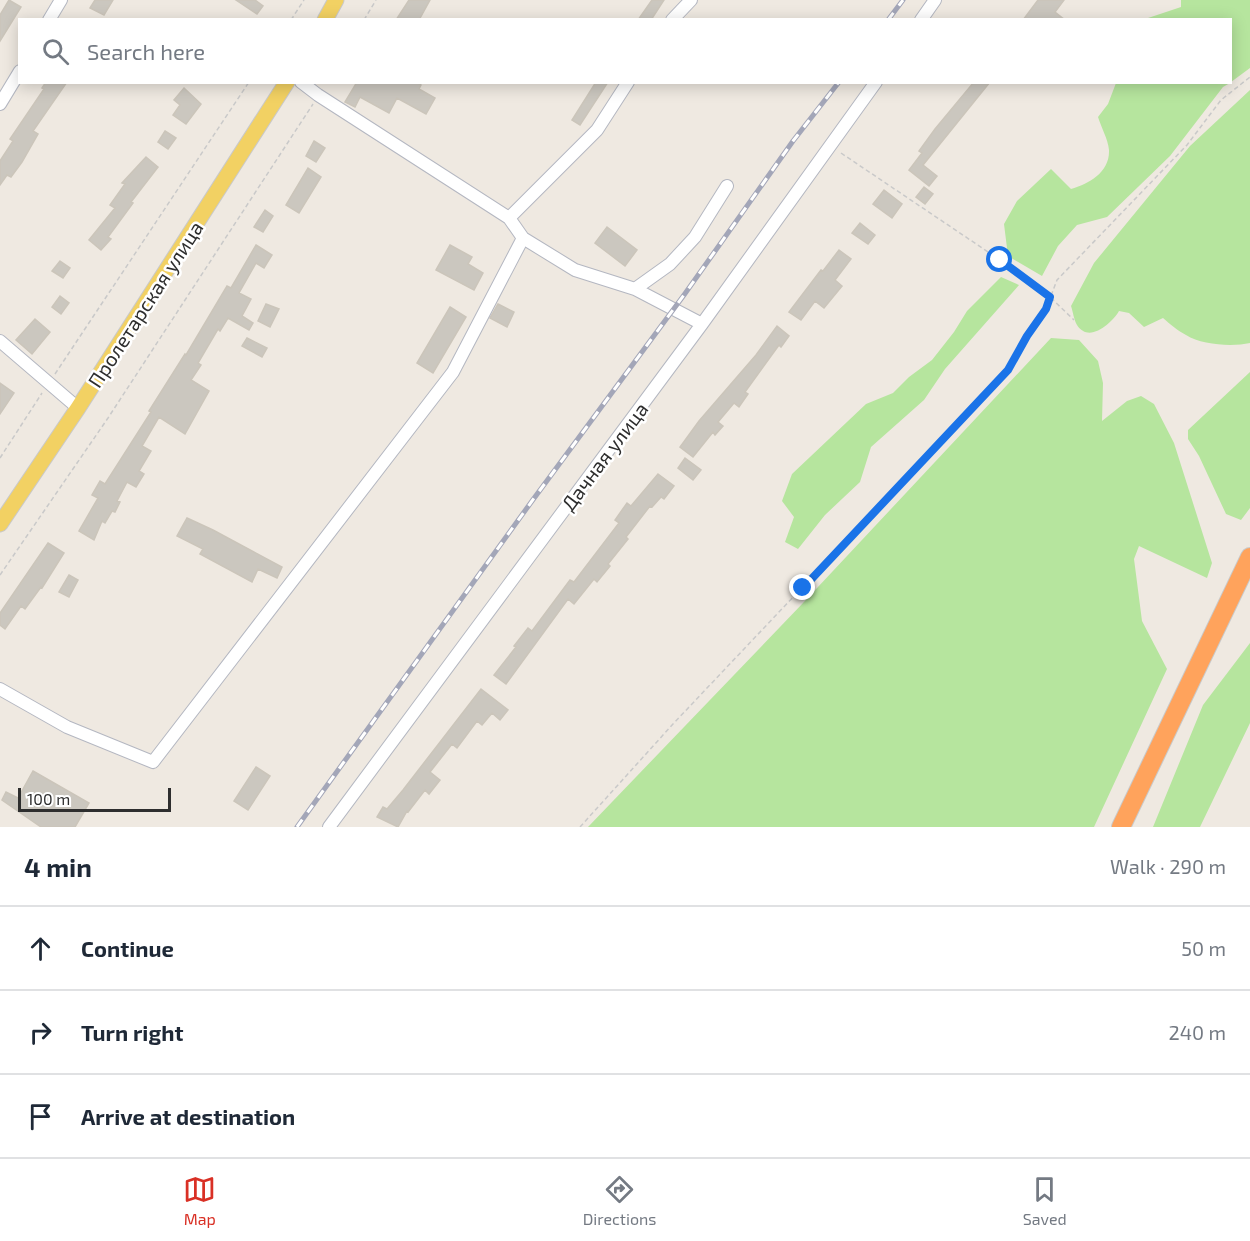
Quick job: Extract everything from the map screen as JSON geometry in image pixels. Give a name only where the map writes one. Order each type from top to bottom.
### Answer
[{"type":"highway","points":[[1121,827],[1250,557]]},
{"type":"main road","points":[[326,18],[336,0]]},
{"type":"main road","name":"Пролетарская улица","points":[[0,524],[78,408],[286,84]]},
{"type":"street","points":[[50,18],[61,0]]},
{"type":"street","points":[[672,18],[682,0]]},
{"type":"street","points":[[673,18],[691,0]]},
{"type":"street","points":[[922,18],[935,0]]},
{"type":"street","points":[[0,104],[18,73]]},
{"type":"street","points":[[304,84],[509,218],[523,238],[575,270],[635,289],[702,324]]},
{"type":"street","points":[[509,218],[597,130],[627,84]]},
{"type":"street","name":"Дачная улица","points":[[329,827],[702,324],[875,84]]},
{"type":"street","points":[[635,289],[670,264],[695,237],[727,186]]},
{"type":"street","points":[[0,689],[67,727],[153,762],[453,372],[523,238]]},
{"type":"street","points":[[0,341],[78,408]]},
{"type":"path","points":[[292,18],[304,0]]},
{"type":"path","points":[[365,18],[376,0]]},
{"type":"path","points":[[580,827],[1008,370],[1027,336],[1046,309],[1057,280],[1187,145],[1221,100],[1250,77]]},
{"type":"path","points":[[0,458],[248,84]]},
{"type":"path","points":[[0,575],[108,418],[318,95]]},
{"type":"path","points":[[830,146],[1000,260],[1050,297],[1074,321]]},
{"type":"green space","points":[[1181,0],[1250,0],[1250,68],[1232,81],[1232,18],[1148,18],[1181,7]]},
{"type":"green space","points":[[1116,84],[1228,84],[1223,87],[1170,156],[1107,217],[1077,225],[1058,246],[1042,276],[1008,256],[1004,224],[1017,201],[1051,169],[1071,189],[1085,184],[1102,171],[1106,165],[1109,150],[1098,117],[1108,104]]},
{"type":"green space","points":[[1250,90],[1250,343],[1226,345],[1200,341],[1183,333],[1163,318],[1144,327],[1129,313],[1119,311],[1100,330],[1088,333],[1082,330],[1076,323],[1071,306],[1094,263],[1190,146]]},
{"type":"green space","points":[[1001,277],[1019,285],[945,369],[924,400],[871,447],[860,482],[825,515],[798,549],[785,542],[794,517],[782,501],[792,474],[866,404],[893,393],[909,377],[932,360],[967,311]]},
{"type":"green space","points":[[1051,338],[1079,340],[1098,361],[1103,383],[1102,421],[1127,401],[1141,396],[1154,404],[1174,443],[1212,563],[1207,578],[1139,546],[1134,559],[1142,621],[1167,669],[1094,827],[588,827],[803,603]]},
{"type":"green space","points":[[1250,372],[1250,508],[1241,520],[1226,514],[1199,456],[1188,439],[1188,430]]},
{"type":"green space","points":[[1250,643],[1250,723],[1200,827],[1153,827],[1203,705]]},
{"type":"building","points":[[9,0],[21,7],[0,41],[0,15]]},
{"type":"building","points":[[95,0],[113,0],[104,15],[90,8]]},
{"type":"building","points":[[236,0],[255,0],[263,6],[257,14]]},
{"type":"building","points":[[409,0],[430,0],[420,18],[397,18]]},
{"type":"building","points":[[652,0],[664,0],[652,18],[639,18]]},
{"type":"building","points":[[1038,0],[1064,0],[1055,12],[1062,18],[1024,18]]},
{"type":"building","points":[[45,84],[66,84],[33,131],[38,134],[22,162],[11,177],[7,175],[0,185],[0,161],[13,141],[10,139],[44,89],[42,88]]},
{"type":"building","points":[[356,84],[419,84],[419,89],[435,98],[426,114],[397,98],[389,113],[360,97],[355,107],[345,102]]},
{"type":"building","points":[[595,84],[607,84],[580,125],[572,120]]},
{"type":"building","points":[[972,84],[988,84],[923,165],[937,176],[929,186],[909,170],[922,153],[919,151]]},
{"type":"building","points":[[184,88],[201,104],[186,124],[173,115],[180,105],[174,100]]},
{"type":"building","points":[[165,131],[176,138],[168,149],[158,142]]},
{"type":"building","points":[[314,141],[325,148],[316,162],[306,156]]},
{"type":"building","points":[[146,157],[158,167],[131,202],[133,203],[108,237],[111,239],[101,250],[89,240],[115,208],[110,205],[125,184],[122,183]]},
{"type":"building","points":[[308,168],[321,177],[299,213],[286,205]]},
{"type":"building","points":[[924,187],[933,194],[925,204],[916,197]]},
{"type":"building","points":[[884,190],[902,204],[892,218],[873,204]]},
{"type":"building","points":[[265,210],[273,216],[263,232],[254,227]]},
{"type":"building","points":[[860,223],[875,235],[868,244],[852,233]]},
{"type":"building","points":[[607,227],[637,250],[625,266],[595,243]]},
{"type":"building","points":[[256,245],[272,255],[264,268],[256,263],[239,293],[251,299],[242,316],[253,323],[249,330],[228,318],[220,331],[218,329],[198,363],[201,365],[191,380],[209,391],[185,434],[159,417],[142,446],[151,451],[139,471],[144,474],[136,487],[127,482],[117,501],[120,502],[115,512],[112,511],[105,523],[102,521],[94,540],[79,531],[98,498],[92,495],[100,481],[105,484],[227,286],[231,288]]},
{"type":"building","points":[[450,245],[472,257],[468,264],[483,273],[474,290],[436,270]]},
{"type":"building","points":[[839,250],[851,259],[835,280],[842,286],[824,308],[815,301],[801,320],[789,312],[821,270],[823,271]]},
{"type":"building","points":[[60,261],[70,268],[63,278],[52,271]]},
{"type":"building","points":[[60,296],[69,303],[61,314],[52,307]]},
{"type":"building","points":[[266,304],[279,309],[270,327],[258,321]]},
{"type":"building","points":[[498,304],[514,312],[507,327],[490,318]]},
{"type":"building","points":[[450,307],[466,317],[433,373],[417,363]]},
{"type":"building","points":[[35,319],[50,332],[32,354],[16,340]]},
{"type":"building","points":[[777,326],[789,336],[781,347],[779,345],[745,392],[748,394],[739,407],[734,403],[718,422],[723,426],[715,435],[713,432],[693,457],[680,447]]},
{"type":"building","points":[[247,338],[267,348],[262,357],[242,346]]},
{"type":"building","points":[[0,383],[14,393],[0,414]]},
{"type":"building","points":[[685,458],[701,470],[693,480],[678,468]]},
{"type":"building","points":[[658,474],[674,486],[664,499],[661,497],[652,507],[650,506],[626,537],[628,539],[597,582],[594,579],[574,604],[568,599],[506,684],[494,675],[528,628],[532,631],[570,580],[574,582],[619,523],[615,520],[627,503],[631,506]]},
{"type":"building","points":[[187,518],[282,567],[277,578],[258,569],[252,582],[200,554],[203,549],[177,536]]},
{"type":"building","points":[[48,543],[64,553],[42,588],[25,609],[21,606],[5,629],[0,625],[0,613]]},
{"type":"building","points":[[69,575],[78,580],[69,597],[59,592]]},
{"type":"building","points":[[481,689],[508,710],[500,720],[492,713],[482,725],[477,721],[457,748],[452,744],[430,772],[440,780],[429,794],[425,790],[407,811],[398,827],[377,817],[383,807],[387,809],[403,790]]},
{"type":"building","points":[[256,767],[270,776],[248,810],[234,801]]},
{"type":"building","points":[[33,771],[89,803],[75,827],[41,827],[2,800],[6,792],[18,798]]},
{"type":"railway","points":[[890,18],[903,0]]},
{"type":"railway","points":[[297,827],[684,295],[793,141],[837,84]]},
{"type":"route","points":[[803,588],[1008,370],[1027,336],[1046,309],[1050,297],[1000,260]]}]
